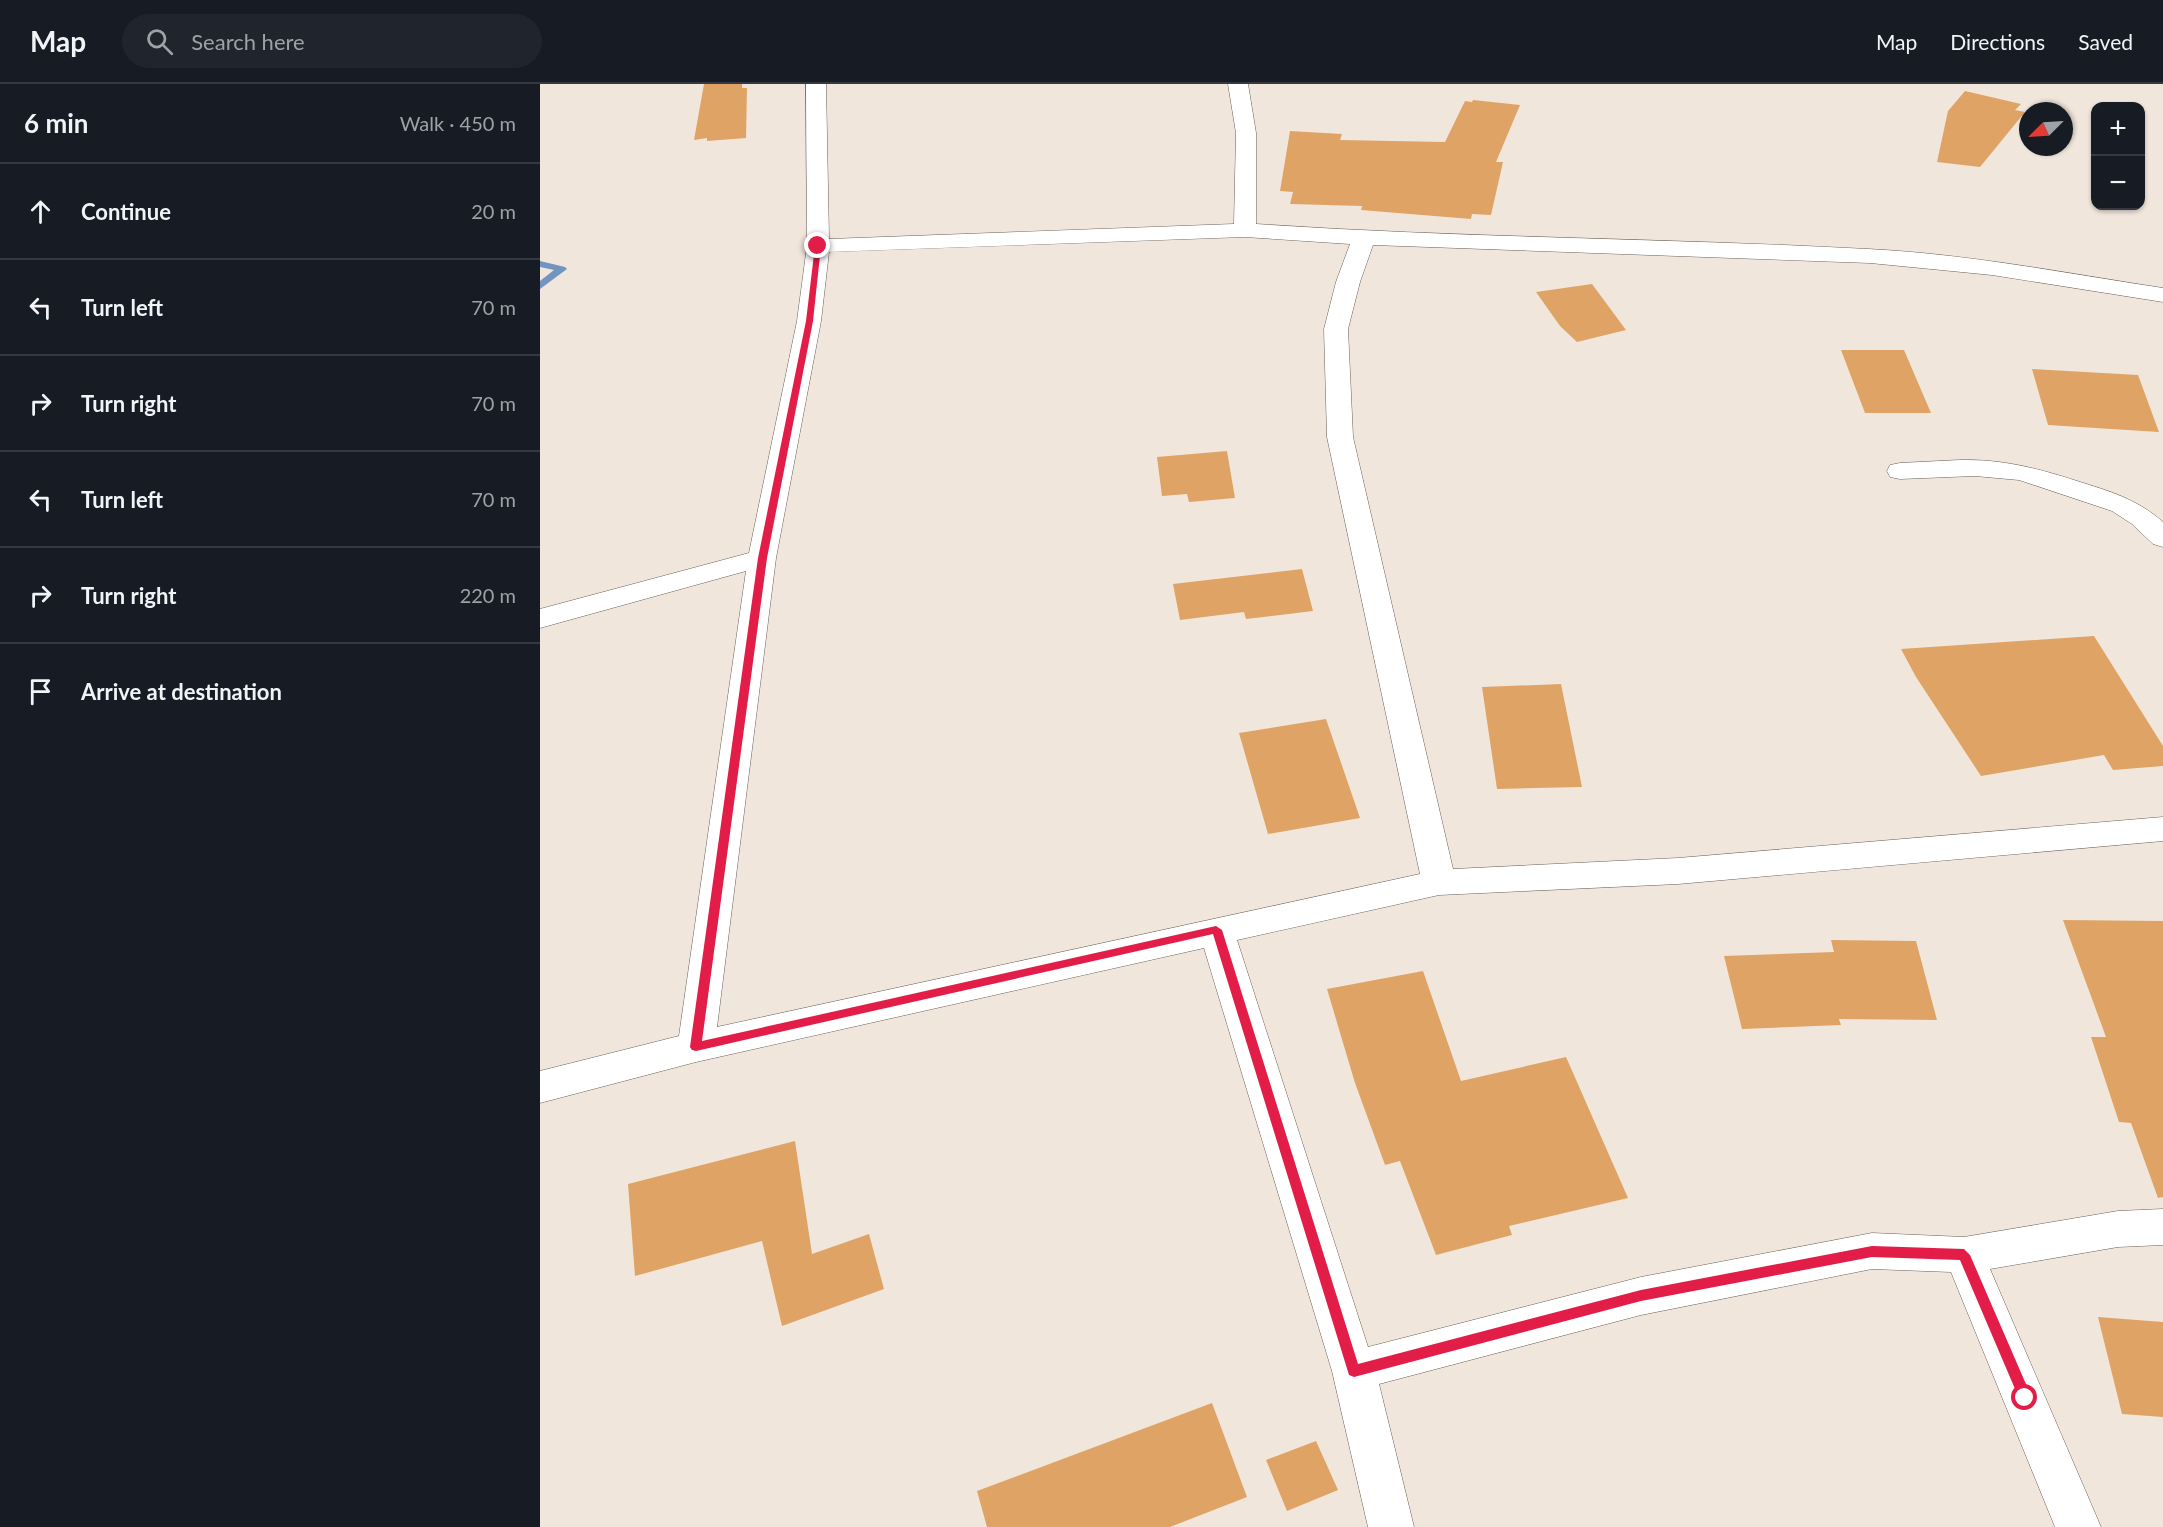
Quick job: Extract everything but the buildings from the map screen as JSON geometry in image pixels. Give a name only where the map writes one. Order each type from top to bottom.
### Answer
[{"type":"street","points":[[696,1047],[762,558],[809,321],[818,246],[816,84]]},
{"type":"street","points":[[1238,84],[1246,133],[1245,230]]},
{"type":"street","points":[[818,246],[1245,230],[1364,238],[1870,256],[1992,268],[2163,294]]},
{"type":"street","points":[[1364,238],[1348,282],[1336,329],[1340,436],[1439,882]]},
{"type":"street","points":[[1900,471],[1982,469],[2018,472],[2112,500],[2128,507],[2148,522],[2163,538]]},
{"type":"street","points":[[540,619],[762,558]]},
{"type":"street","points":[[540,1087],[696,1047],[1439,882],[1678,871],[2163,829]]},
{"type":"street","points":[[1216,930],[1354,1371],[1391,1527]]},
{"type":"street","points":[[1354,1371],[1641,1296],[1872,1251],[1964,1255],[2118,1229],[2163,1227]]},
{"type":"street","points":[[1964,1255],[2078,1527]]},
{"type":"waterway","points":[[540,264],[562,269],[540,286]]},
{"type":"route","points":[[818,246],[809,321],[762,558],[696,1047],[1216,930],[1354,1371],[1641,1296],[1872,1251],[1964,1255],[2025,1398]]}]
